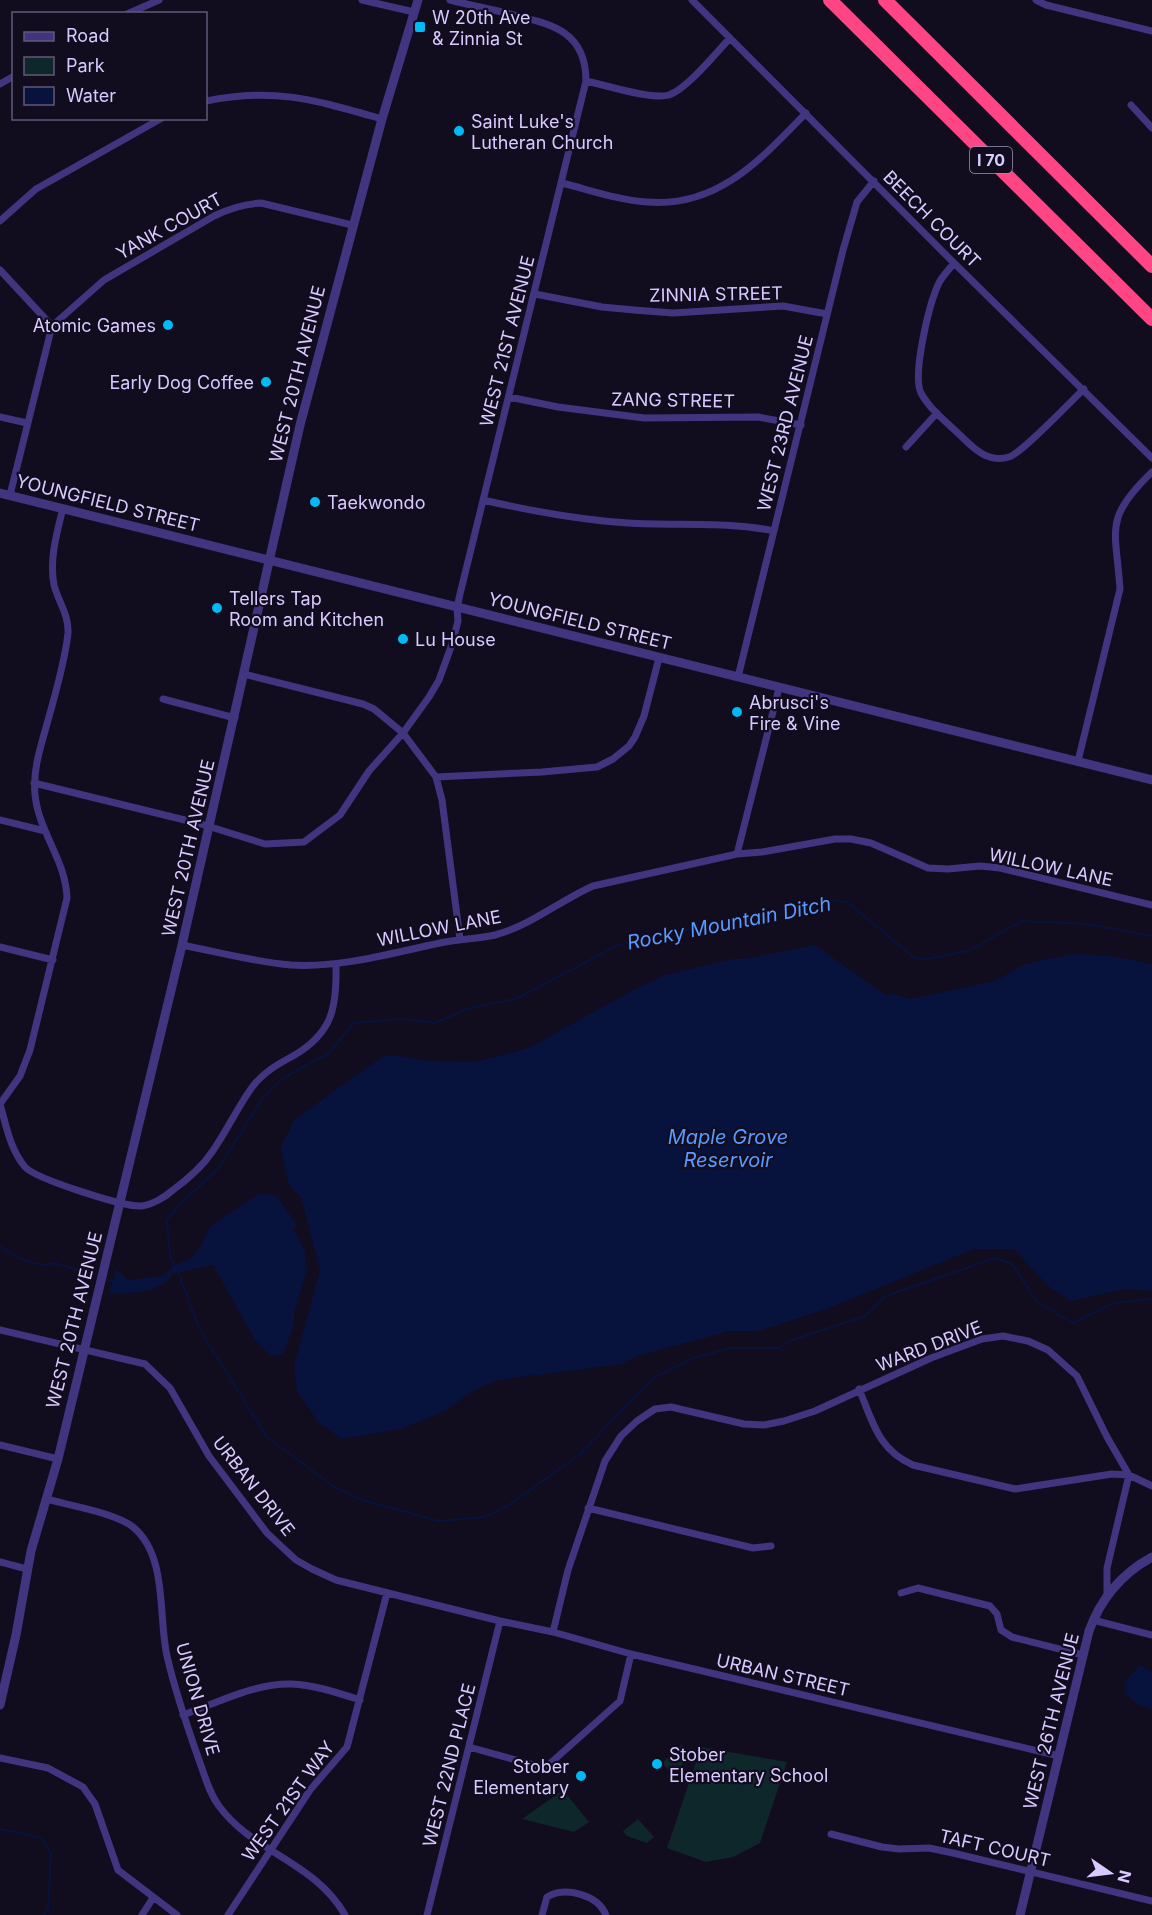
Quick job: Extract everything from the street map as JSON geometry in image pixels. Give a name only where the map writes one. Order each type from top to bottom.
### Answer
[{"type":"highway","name":"I 70","points":[[830,0],[1152,319]]},
{"type":"highway","name":"I 70","points":[[885,0],[1152,266]]},
{"type":"street","points":[[132,12],[159,0]]},
{"type":"street","points":[[362,0],[414,12]]},
{"type":"street","name":"WEST 20TH AVENUE","points":[[0,1702],[16,1635],[27,1569],[58,1459],[182,945],[300,425],[381,119],[418,0]]},
{"type":"street","points":[[450,0],[554,26],[570,36],[581,52],[585,62],[586,81],[651,95],[670,94],[684,86],[730,38]]},
{"type":"street","name":"BEECH COURT","points":[[692,0],[1152,458]]},
{"type":"street","points":[[1036,0],[1046,5],[1152,31]]},
{"type":"street","name":"WEST 21ST AVENUE","points":[[34,783],[201,824],[265,844],[304,842],[340,815],[369,771],[403,733],[429,698],[439,680],[452,644],[458,621],[457,608],[586,81]]},
{"type":"street","points":[[207,101],[246,94],[285,95],[381,119]]},
{"type":"street","points":[[1131,105],[1152,128]]},
{"type":"street","points":[[562,183],[639,201],[681,202],[726,185],[758,162],[806,113]]},
{"type":"street","points":[[0,221],[36,189],[158,120]]},
{"type":"street","name":"WEST 23RD AVENUE","points":[[738,677],[852,216],[857,202],[874,181]]},
{"type":"street","name":"YANK COURT","points":[[52,326],[104,280],[214,216],[232,208],[261,203],[352,225]]},
{"type":"street","points":[[954,263],[939,282],[932,300],[918,371],[918,382],[921,393],[937,413],[976,451],[998,459],[1016,454],[1084,389]]},
{"type":"street","points":[[0,270],[52,326],[27,423],[5,494]]},
{"type":"street","name":"ZINNIA STREET","points":[[535,294],[602,307],[673,313],[783,306],[827,314]]},
{"type":"street","name":"ZANG STREET","points":[[509,397],[558,407],[645,418],[758,417],[801,425]]},
{"type":"street","points":[[906,447],[937,413]]},
{"type":"street","points":[[0,417],[27,423]]},
{"type":"street","points":[[1078,761],[1120,589],[1115,550],[1119,512],[1130,495],[1152,472]]},
{"type":"street","name":"YOUNGFIELD STREET","points":[[5,494],[1152,780]]},
{"type":"street","points":[[483,500],[565,517],[638,524],[745,525],[774,531]]},
{"type":"street","points":[[63,508],[53,553],[53,574],[68,631],[51,710],[36,764],[34,783],[36,805],[64,875],[67,892],[53,960],[26,1063],[10,1093],[0,1104],[16,1155],[27,1169],[45,1179],[120,1202],[139,1206],[151,1203],[172,1192],[199,1168],[212,1152],[259,1080],[273,1067],[306,1048],[320,1036],[329,1022],[335,1004],[336,964]]},
{"type":"street","points":[[436,777],[597,767],[612,759],[629,746],[635,737],[644,716],[659,658]]},
{"type":"street","points":[[244,674],[363,704],[374,709],[403,733],[436,777],[442,800],[460,939]]},
{"type":"street","points":[[737,854],[779,687]]},
{"type":"street","points":[[163,699],[235,718]]},
{"type":"street","points":[[0,820],[45,831]]},
{"type":"street","name":"WILLOW LANE","points":[[182,945],[293,965],[336,964],[460,939],[495,935],[526,923],[593,886],[737,854],[762,852],[835,839],[851,839],[881,846],[915,864],[928,868],[980,866],[1000,868],[1152,905]]},
{"type":"street","points":[[0,947],[53,960]]},
{"type":"street","name":"URBAN DRIVE","points":[[0,1330],[145,1364],[170,1388],[209,1456],[267,1533],[296,1560],[336,1580],[500,1621]]},
{"type":"street","name":"WARD DRIVE","points":[[588,1508],[609,1452],[629,1428],[655,1409],[671,1407],[744,1424],[764,1425],[784,1421],[816,1411],[859,1389],[931,1358],[982,1339],[1003,1336],[1028,1341],[1048,1350],[1077,1376],[1107,1437],[1129,1475]]},
{"type":"street","points":[[859,1389],[879,1438],[888,1450],[913,1465],[1014,1489],[1112,1474],[1129,1475],[1152,1486]]},
{"type":"street","points":[[0,1445],[58,1459]]},
{"type":"street","points":[[1107,1595],[1107,1568],[1129,1475]]},
{"type":"street","name":"UNION DRIVE","points":[[46,1499],[115,1517],[133,1526],[146,1542],[158,1570],[166,1654],[183,1715],[210,1792],[219,1807],[244,1831],[322,1885],[337,1900],[345,1915]]},
{"type":"street","points":[[553,1632],[568,1570],[588,1508],[753,1548],[771,1546]]},
{"type":"street","name":"WEST 26TH AVENUE","points":[[1020,1915],[1093,1620],[1107,1595],[1128,1572],[1152,1557]]},
{"type":"street","points":[[0,1562],[27,1569]]},
{"type":"street","points":[[901,1593],[918,1588],[990,1606],[997,1614],[1001,1630],[1012,1637],[1083,1655]]},
{"type":"street","name":"WEST 21ST WAY","points":[[228,1915],[310,1790],[347,1747],[387,1593]]},
{"type":"street","points":[[1093,1620],[1152,1635]]},
{"type":"street","name":"URBAN STREET","points":[[500,1621],[1059,1756]]},
{"type":"street","name":"WEST 22ND PLACE","points":[[427,1915],[500,1621]]},
{"type":"street","points":[[469,1747],[544,1768],[620,1701],[632,1654]]},
{"type":"street","points":[[183,1715],[246,1692],[292,1684],[360,1700]]},
{"type":"street","points":[[0,1758],[48,1768],[83,1787],[95,1804],[118,1870],[177,1915]]},
{"type":"street","name":"TAFT COURT","points":[[831,1834],[882,1847],[929,1848],[1152,1901]]},
{"type":"street","points":[[542,1915],[547,1898],[554,1893],[563,1892],[593,1899],[599,1903],[606,1915]]},
{"type":"street","points":[[142,1915],[153,1898]]},
{"type":"green space","points":[[681,1745],[687,1752],[686,1761],[672,1774],[662,1763]]},
{"type":"green space","points":[[701,1747],[787,1762],[760,1843],[733,1857],[706,1862],[667,1848]]},
{"type":"green space","points":[[563,1790],[589,1822],[574,1832],[522,1819]]},
{"type":"green space","points":[[638,1819],[654,1837],[647,1843],[627,1836],[623,1831]]},
{"type":"water","name":"Maple Grove Reservoir","points":[[815,945],[887,996],[893,994],[911,999],[995,981],[1025,964],[1072,954],[1110,956],[1152,964],[1152,1291],[1124,1289],[1071,1301],[1048,1286],[1014,1249],[974,1249],[824,1310],[758,1331],[730,1331],[637,1356],[621,1364],[498,1380],[475,1390],[445,1411],[401,1429],[342,1439],[319,1423],[297,1391],[294,1366],[320,1270],[301,1197],[288,1183],[281,1147],[295,1119],[382,1057],[394,1055],[429,1061],[475,1062],[529,1048],[633,990],[665,975],[733,959],[744,959]]},
{"type":"water","points":[[260,1193],[277,1196],[297,1225],[293,1229],[305,1251],[307,1269],[294,1314],[294,1325],[283,1354],[270,1356],[255,1340],[213,1265],[172,1274],[167,1281],[154,1289],[109,1293],[116,1269],[128,1280],[163,1276],[173,1266],[188,1260],[198,1251],[210,1227]]},
{"type":"water","points":[[1140,1665],[1152,1672],[1152,1710],[1136,1703],[1126,1694],[1125,1682]]},
{"type":"waterway","name":"Rocky Mountain Ditch","points":[[175,1267],[170,1256],[167,1220],[182,1202],[218,1169],[262,1099],[283,1078],[329,1053],[354,1023],[400,1019],[435,1023],[470,1008],[518,998],[618,945],[710,925],[717,926],[809,910],[834,900],[847,902],[915,958],[929,959],[968,951],[1022,921],[1087,924],[1152,936]]},
{"type":"waterway","points":[[0,1246],[32,1263],[46,1265],[55,1263],[98,1276]]},
{"type":"waterway","name":"Rocky Mountain Ditch","points":[[178,1272],[200,1330],[267,1437],[333,1486],[362,1500],[439,1521],[484,1517],[507,1506],[578,1456],[652,1379],[694,1358],[730,1348],[780,1348],[792,1340],[865,1316],[886,1296],[995,1258],[1012,1264],[1037,1302],[1073,1323],[1114,1303],[1152,1299]]},
{"type":"waterway","points":[[103,1278],[112,1281]]},
{"type":"waterway","points":[[0,1829],[42,1838],[51,1855],[48,1909],[44,1915]]},
{"type":"place","name":"W 20th Ave & Zinnia St","points":[[420,27]]},
{"type":"place","name":"Saint Luke's Lutheran Church","points":[[459,131]]},
{"type":"place","name":"Atomic Games","points":[[168,325]]},
{"type":"place","name":"Early Dog Coffee","points":[[266,382]]},
{"type":"place","name":"Taekwondo","points":[[315,502]]},
{"type":"place","name":"Tellers Tap Room and Kitchen","points":[[217,608]]},
{"type":"place","name":"Lu House","points":[[403,639]]},
{"type":"place","name":"Abrusci's Fire & Vine","points":[[737,712]]},
{"type":"place","name":"Stober Elementary School","points":[[657,1764]]},
{"type":"place","name":"Stober Elementary","points":[[581,1776]]}]
